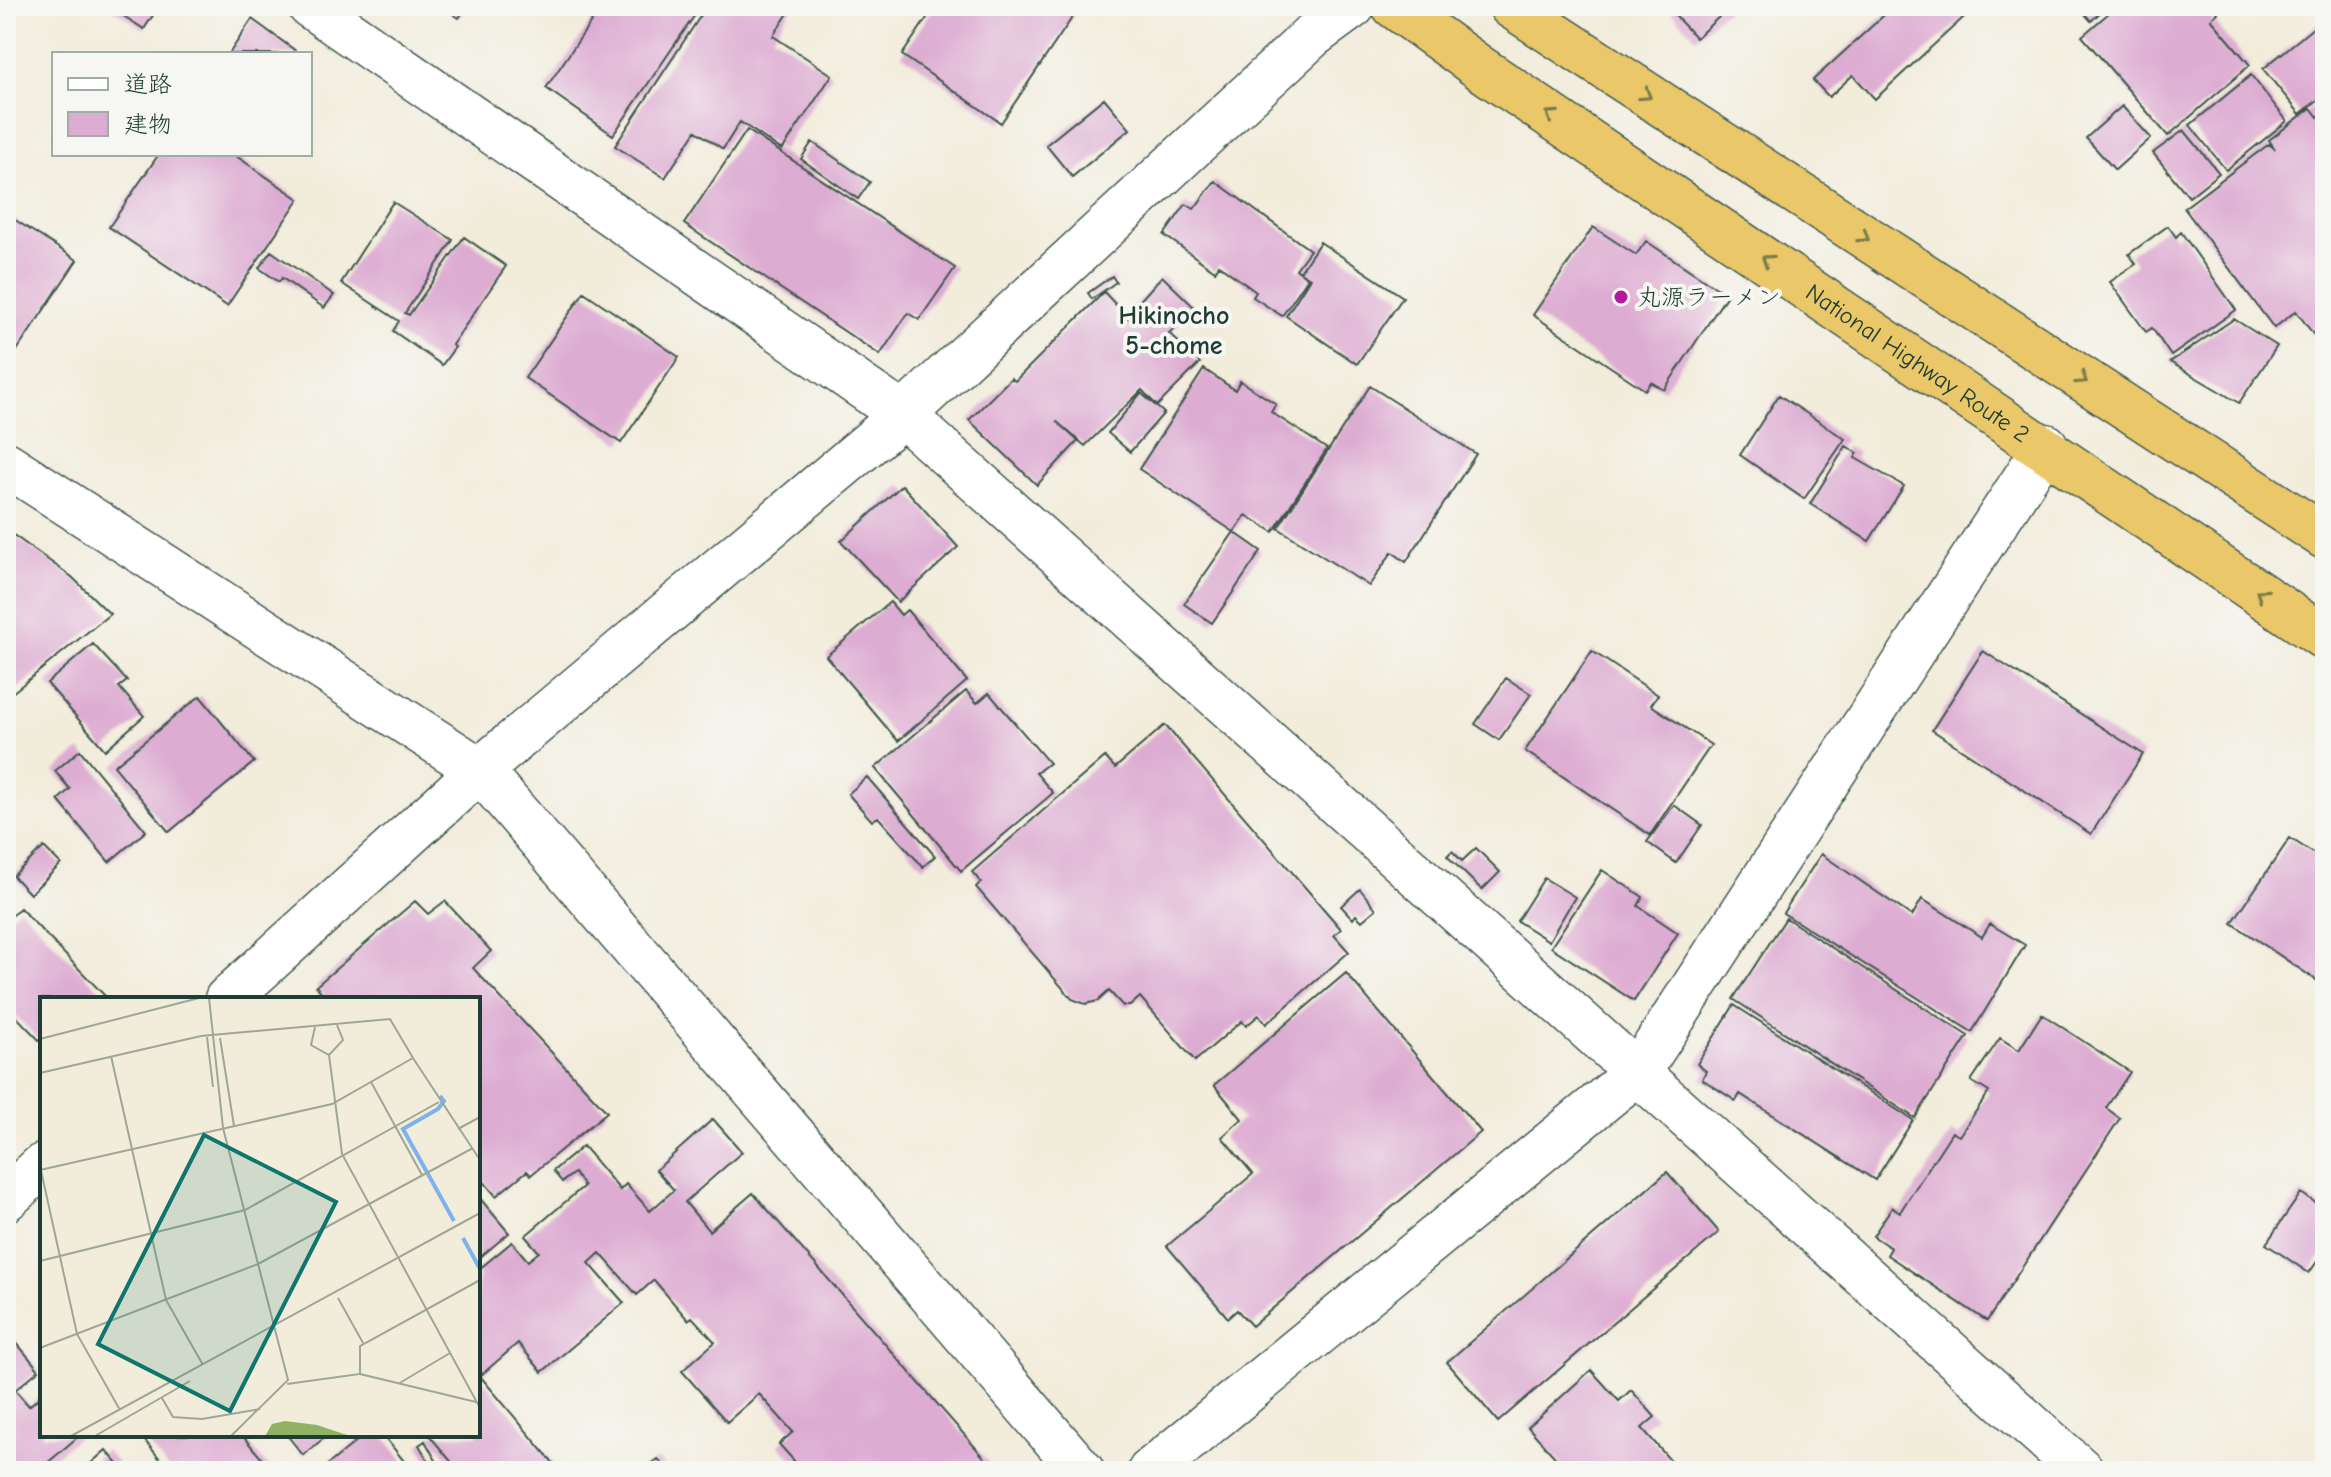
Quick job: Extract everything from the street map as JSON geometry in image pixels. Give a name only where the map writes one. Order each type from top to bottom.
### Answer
[{"type":"highway","name":"National Highway Route 2","points":[[1394,6],[1480,68],[2046,446],[2325,638]]},
{"type":"highway","points":[[1511,6],[2325,537]]},
{"type":"street","points":[[310,6],[903,415],[2082,1471]]},
{"type":"street","points":[[229,997],[480,770],[903,415],[1312,36],[1353,6]]},
{"type":"street","points":[[1150,1471],[1639,1071],[2046,446]]},
{"type":"street","points":[[6,464],[480,770],[1082,1471]]},
{"type":"street","points":[[6,1199],[40,1168]]},
{"type":"building","points":[[108,6],[159,6],[144,29]]},
{"type":"building","points":[[440,6],[467,6],[459,18]]},
{"type":"building","points":[[602,6],[701,6],[613,135],[546,88]]},
{"type":"building","points":[[707,6],[793,6],[773,36],[832,75],[782,150],[740,122],[723,149],[696,131],[665,178],[615,146]]},
{"type":"building","points":[[935,6],[1080,6],[1001,123],[902,55]]},
{"type":"building","points":[[1666,6],[1731,6],[1696,38]]},
{"type":"building","points":[[1894,6],[1976,6],[1875,99],[1853,75],[1829,97],[1813,80]]},
{"type":"building","points":[[2078,6],[2107,6],[2091,21]]},
{"type":"building","points":[[2117,6],[2212,6],[2218,13],[2211,19],[2250,65],[2168,136],[2082,36]]},
{"type":"building","points":[[2325,18],[2325,94],[2300,114],[2263,69]]},
{"type":"building","points":[[252,19],[297,52],[230,52]]},
{"type":"building","points":[[2251,75],[2287,121],[2226,170],[2190,125]]},
{"type":"building","points":[[1104,98],[1130,129],[1072,177],[1046,145]]},
{"type":"building","points":[[2122,106],[2151,138],[2115,170],[2086,138]]},
{"type":"building","points":[[2311,108],[2318,117],[2325,111],[2325,333],[2317,339],[2296,311],[2274,328],[2184,208],[2269,144],[2275,149],[2269,140]]},
{"type":"building","points":[[747,130],[955,268],[919,320],[908,313],[880,355],[684,224]]},
{"type":"building","points":[[2184,130],[2219,173],[2189,197],[2153,153]]},
{"type":"building","points":[[812,142],[870,182],[858,199],[801,159]]},
{"type":"building","points":[[158,156],[236,156],[299,199],[227,306],[109,227]]},
{"type":"building","points":[[1215,181],[1310,250],[1296,269],[1308,278],[1282,316],[1253,297],[1256,292],[1219,265],[1215,271],[1164,235],[1186,204],[1194,209]]},
{"type":"building","points":[[393,202],[453,240],[405,313],[409,315],[464,237],[506,266],[452,345],[455,347],[442,365],[393,331],[399,321],[341,283]]},
{"type":"building","points":[[6,214],[77,260],[6,367]]},
{"type":"building","points":[[2168,226],[2176,237],[2181,232],[2236,310],[2171,356],[2152,328],[2146,332],[2110,282],[2136,264],[2129,254]]},
{"type":"building","name":"丸源ラーメン","points":[[1593,227],[1636,255],[1646,241],[1727,295],[1664,390],[1651,382],[1645,390],[1533,315]]},
{"type":"building","points":[[1320,242],[1403,297],[1357,364],[1286,316],[1310,278],[1300,272]]},
{"type":"building","points":[[271,251],[334,295],[324,308],[282,278],[279,282],[259,268]]},
{"type":"building","points":[[1112,276],[1116,282],[1092,299],[1088,293]]},
{"type":"building","points":[[1162,276],[1194,307],[1179,323],[1164,310],[1179,324],[1169,333],[1200,363],[1157,406],[1142,390],[1085,446],[1056,421],[1078,441],[1037,485],[969,420],[1011,378],[1015,381],[1104,292],[1131,321],[1141,311],[1135,306]]},
{"type":"building","points":[[584,292],[679,357],[621,443],[525,378]]},
{"type":"building","points":[[2234,319],[2277,346],[2239,403],[2170,362]]},
{"type":"building","points":[[1204,369],[1235,390],[1240,381],[1276,404],[1271,412],[1327,449],[1273,532],[1246,515],[1234,532],[1139,469]]},
{"type":"building","points":[[1370,386],[1476,454],[1406,562],[1392,552],[1369,586],[1278,528]]},
{"type":"building","points":[[1141,393],[1164,413],[1130,452],[1108,433]]},
{"type":"building","points":[[1779,395],[1845,439],[1804,499],[1740,455]]},
{"type":"building","points":[[1846,446],[1858,453],[1855,458],[1904,486],[1869,541],[1810,504]]},
{"type":"building","points":[[902,485],[958,547],[898,602],[841,541]]},
{"type":"building","points":[[1234,532],[1261,551],[1212,623],[1184,604]]},
{"type":"building","points":[[12,534],[72,577],[110,614],[6,698],[6,539]]},
{"type":"building","points":[[890,602],[901,615],[907,610],[967,681],[898,741],[826,656]]},
{"type":"building","points":[[93,644],[127,681],[119,687],[144,716],[105,750],[47,683]]},
{"type":"building","points":[[1592,651],[1658,695],[1651,705],[1711,745],[1650,835],[1525,751]]},
{"type":"building","points":[[1983,651],[2143,754],[2091,834],[1932,730]]},
{"type":"building","points":[[1506,678],[1531,694],[1499,740],[1475,724]]},
{"type":"building","points":[[966,691],[977,703],[989,693],[1049,763],[1036,773],[1053,793],[961,871],[875,768]]},
{"type":"building","points":[[200,696],[254,762],[169,832],[114,766]]},
{"type":"building","points":[[1165,725],[1341,929],[1334,935],[1349,952],[1266,1024],[1259,1015],[1246,1026],[1242,1021],[1195,1061],[1140,997],[1130,1006],[1123,1006],[1109,991],[1098,1001],[1085,1004],[1072,999],[976,887],[981,882],[972,872],[1105,757],[1115,768]]},
{"type":"building","points":[[80,750],[146,831],[109,862],[58,800],[70,789],[55,771]]},
{"type":"building","points":[[867,777],[935,856],[923,867],[878,817],[872,821],[848,794]]},
{"type":"building","points":[[1674,805],[1702,825],[1676,863],[1647,842]]},
{"type":"building","points":[[2290,838],[2325,861],[2325,986],[2232,923]]},
{"type":"building","points":[[44,847],[61,864],[30,894],[13,876]]},
{"type":"building","points":[[1476,848],[1500,872],[1482,890],[1447,856],[1452,851],[1462,861]]},
{"type":"building","points":[[1821,854],[1912,916],[1922,899],[1982,937],[1990,924],[2025,945],[1972,1032],[1783,913]]},
{"type":"building","points":[[1602,870],[1643,897],[1638,906],[1678,933],[1634,1001],[1551,947]]},
{"type":"building","points":[[1544,878],[1575,897],[1549,941],[1517,921]]},
{"type":"building","points":[[1360,889],[1376,909],[1362,921],[1356,915],[1353,919],[1341,906]]},
{"type":"building","points":[[415,901],[428,914],[445,901],[491,951],[473,968],[607,1112],[531,1175],[527,1171],[496,1196],[480,1177],[480,997],[325,997],[316,986]]},
{"type":"building","points":[[20,908],[106,997],[40,997],[40,1041],[6,1006],[6,921]]},
{"type":"building","points":[[1786,918],[1968,1036],[1915,1118],[1733,999]]},
{"type":"building","points":[[1346,973],[1481,1132],[1252,1326],[1237,1310],[1228,1318],[1167,1246],[1253,1174],[1222,1137],[1242,1119],[1214,1085]]},
{"type":"building","points":[[1734,1005],[1913,1120],[1875,1180],[1740,1094],[1736,1101],[1702,1079],[1706,1071],[1697,1064]]},
{"type":"building","points":[[2042,1014],[2130,1072],[2106,1108],[2120,1118],[1987,1321],[1887,1255],[1891,1248],[1873,1236],[1892,1207],[1900,1212],[1952,1132],[1959,1136],[1989,1092],[1971,1081],[2000,1038],[2019,1050]]},
{"type":"building","points":[[713,1119],[742,1152],[685,1202],[709,1231],[753,1193],[996,1471],[883,1471],[879,1466],[874,1471],[803,1471],[779,1444],[793,1432],[759,1394],[727,1422],[682,1371],[715,1342],[692,1317],[688,1320],[654,1280],[637,1295],[600,1253],[589,1263],[624,1303],[542,1372],[518,1343],[480,1376],[480,1268],[512,1242],[528,1261],[539,1252],[525,1236],[584,1186],[574,1173],[562,1182],[553,1171],[583,1146],[620,1190],[626,1184],[650,1211],[674,1190],[656,1170]]},
{"type":"building","points":[[1667,1172],[1719,1232],[1498,1422],[1447,1362]]},
{"type":"building","points":[[2301,1193],[2325,1209],[2325,1250],[2309,1273],[2266,1244]]},
{"type":"building","points":[[480,1198],[509,1233],[480,1257]]},
{"type":"building","points":[[6,1330],[39,1370],[15,1390],[29,1406],[40,1397],[40,1437],[78,1437],[38,1471],[20,1471],[6,1455]]},
{"type":"building","points":[[1591,1370],[1619,1401],[1631,1390],[1655,1417],[1642,1428],[1676,1467],[1671,1471],[1567,1471],[1528,1427]]},
{"type":"building","points":[[480,1376],[560,1471],[459,1471],[431,1437],[480,1437]]},
{"type":"building","points":[[142,1437],[244,1437],[272,1471],[170,1471]]},
{"type":"building","points":[[289,1437],[326,1437],[303,1455]]},
{"type":"building","points":[[362,1437],[385,1437],[412,1471],[320,1471]]},
{"type":"building","points":[[425,1441],[442,1471],[434,1471],[419,1445]]},
{"type":"building","points":[[106,1450],[124,1471],[82,1471]]},
{"type":"building","points":[[658,1459],[664,1466],[659,1471],[639,1471]]},
{"type":"place","name":"丸源ラーメン","points":[[1621,297]]},
{"type":"district","name":"Hikinocho 5-chome","points":[[1174,330]]}]
